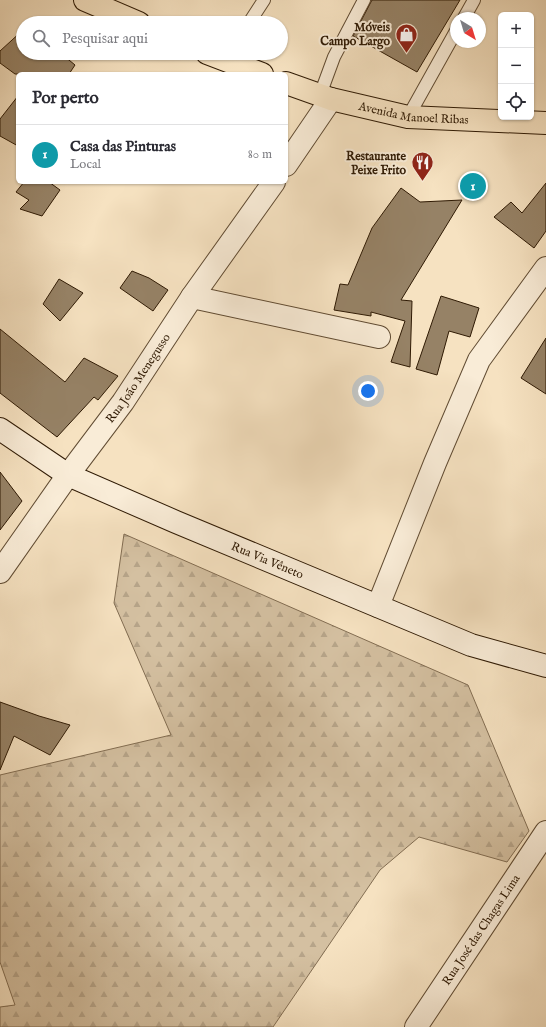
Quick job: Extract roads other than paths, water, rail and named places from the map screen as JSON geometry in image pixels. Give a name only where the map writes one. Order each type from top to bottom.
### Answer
[{"type":"main road","points":[[85,0],[123,16]]},
{"type":"main road","points":[[231,60],[258,72]]},
{"type":"main road","name":"Avenida Manoel Ribas","points":[[288,84],[325,97],[408,117],[546,123]]},
{"type":"street","points":[[288,162],[325,97]]},
{"type":"street","name":"Rua João Menegusso","points":[[0,572],[68,475],[123,402],[192,297],[273,184]]},
{"type":"street","points":[[378,606],[435,463],[479,360],[546,268]]},
{"type":"street","points":[[192,297],[379,337]]},
{"type":"street","name":"Rua Via Vêneto","points":[[0,429],[68,475],[176,522],[471,645],[546,666]]},
{"type":"street","name":"Rua José das Chagas Lima","points":[[416,1027],[546,832]]},
{"type":"lane","points":[[254,16],[264,0]]},
{"type":"lane","points":[[325,97],[334,57],[364,0]]},
{"type":"lane","points":[[467,12],[474,0]]},
{"type":"lane","points":[[408,117],[450,42]]},
{"type":"place","name":"Móveis Campo Largo","points":[[406,54]]},
{"type":"place","name":"Restaurante Peixe Frito","points":[[422,182]]},
{"type":"place","name":"Casa das Pinturas","points":[[473,186]]}]
